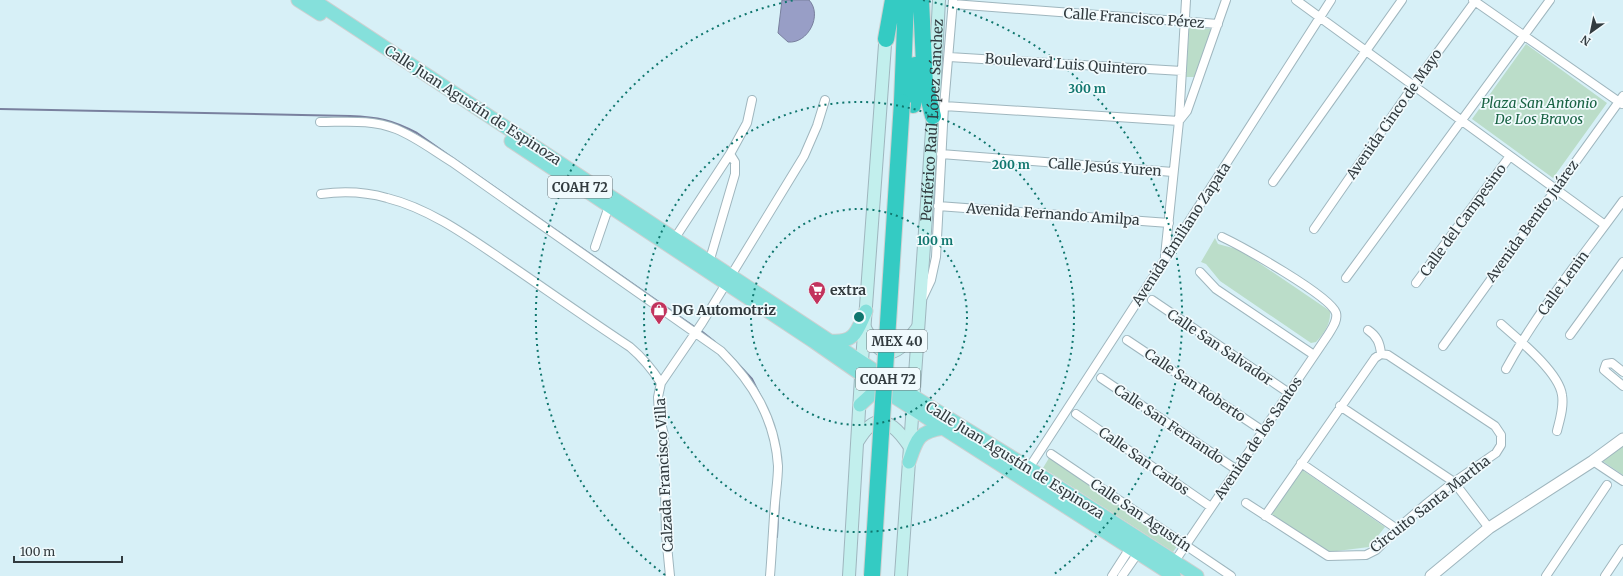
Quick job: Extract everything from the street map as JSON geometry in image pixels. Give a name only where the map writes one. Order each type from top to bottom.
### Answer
[{"type":"highway","points":[[886,39],[893,0]]},
{"type":"highway","name":"Periférico Raúl López Sánchez","points":[[881,576],[908,103],[906,0]]},
{"type":"highway","points":[[920,0],[926,85],[939,111]]},
{"type":"highway","name":"Periférico Raúl López Sánchez","points":[[872,576],[908,103],[920,0]]},
{"type":"main road","name":"Calle Juan Agustín de Espinoza","points":[[298,0],[728,279],[832,341],[862,361],[943,428],[1174,576]]},
{"type":"main road","name":"Calle Juan Agustín de Espinoza","points":[[313,0],[610,202]]},
{"type":"main road","points":[[849,576],[862,361],[888,0]]},
{"type":"main road","name":"Periférico Raúl López Sánchez","points":[[901,576],[918,327],[939,111],[939,0]]},
{"type":"main road","name":"Calle Juan Agustín de Espinoza","points":[[728,279],[882,388],[913,402],[1029,468],[1197,576]]},
{"type":"main road","points":[[832,341],[841,342],[849,339],[857,330],[866,311]]},
{"type":"main road","points":[[865,328],[872,341],[878,348],[889,352],[903,347],[918,327]]},
{"type":"main road","points":[[860,405],[872,394],[882,388]]},
{"type":"main road","points":[[858,442],[870,426],[874,424],[886,423],[899,431],[910,447]]},
{"type":"main road","points":[[909,462],[914,446],[920,436],[929,430],[943,428]]},
{"type":"main road","points":[[1008,470],[1029,468],[1038,489]]},
{"type":"street","points":[[1165,259],[1179,121],[1186,0]]},
{"type":"street","points":[[1179,121],[1186,111],[1226,0]]},
{"type":"street","points":[[1296,0],[1605,225]]},
{"type":"street","name":"Avenida Emiliano Zapata","points":[[1029,468],[1331,0]]},
{"type":"street","points":[[1273,182],[1402,0]]},
{"type":"street","points":[[1475,0],[1622,101]]},
{"type":"street","name":"Avenida Cinco de Mayo","points":[[1314,229],[1413,86],[1475,0]]},
{"type":"street","points":[[1346,278],[1550,0]]},
{"type":"street","points":[[920,303],[930,280],[936,257],[941,154],[939,111],[949,56],[953,2]]},
{"type":"street","name":"Calle Francisco Pérez","points":[[953,2],[1218,24]]},
{"type":"street","name":"Boulevard Luis Quintero","points":[[949,56],[1182,71]]},
{"type":"street","points":[[673,243],[730,154],[747,123],[752,100]]},
{"type":"street","name":"Calzada Francisco Villa","points":[[670,576],[666,535],[664,435],[659,415],[658,397],[661,383],[697,332],[804,156],[817,126],[825,100]]},
{"type":"street","name":"Avenida Benito Juárez","points":[[1443,346],[1555,189],[1622,101]]},
{"type":"street","points":[[939,111],[1179,121]]},
{"type":"street","points":[[320,122],[380,124],[396,129],[416,139],[452,162],[697,332],[721,351],[739,370],[756,393],[774,438],[778,467],[770,576]]},
{"type":"street","points":[[708,266],[735,171],[735,162],[730,154]]},
{"type":"street","name":"Calle Jesús Yuren","points":[[941,154],[1173,172]]},
{"type":"street","name":"Calle del Campesino","points":[[1416,283],[1510,156]]},
{"type":"street","points":[[321,194],[342,192],[366,193],[387,197],[404,203],[454,228],[640,355],[661,383]]},
{"type":"street","points":[[595,247],[610,202]]},
{"type":"street","name":"Calle Lenin","points":[[1506,369],[1521,341],[1605,225],[1622,205]]},
{"type":"street","name":"Avenida Fernando Amilpa","points":[[938,206],[1169,223]]},
{"type":"street","name":"Avenida de los Santos","points":[[1175,562],[1335,324],[1336,318],[1335,312],[1329,303],[1278,268],[1252,252],[1222,237]]},
{"type":"street","points":[[1570,335],[1623,262]]},
{"type":"street","points":[[1200,272],[1216,289],[1314,355]]},
{"type":"street","name":"Calle San Salvador","points":[[1152,300],[1289,393]]},
{"type":"street","points":[[1501,324],[1521,341],[1551,371],[1558,381],[1562,394],[1563,408],[1557,431]]},
{"type":"street","points":[[1265,516],[1374,358],[1381,354],[1378,340],[1368,330]]},
{"type":"street","name":"Calle San Roberto","points":[[1127,340],[1263,431]]},
{"type":"street","name":"Circuito Santa Martha","points":[[1246,503],[1328,556],[1353,556],[1376,550],[1397,529],[1454,482],[1496,453],[1501,445],[1501,435],[1495,426],[1388,355],[1381,354]]},
{"type":"street","points":[[1623,372],[1612,363],[1606,364],[1604,367],[1604,370],[1623,386]]},
{"type":"street","name":"Calle San Fernando","points":[[1101,378],[1237,470]]},
{"type":"street","points":[[1340,406],[1454,482],[1489,528]]},
{"type":"street","name":"Calle San Carlos","points":[[1076,414],[1211,507]]},
{"type":"street","points":[[1431,576],[1489,528],[1593,461],[1623,439]]},
{"type":"street","name":"Calle San Agustín","points":[[1051,454],[1231,576]]},
{"type":"street","points":[[1593,461],[1623,481]]},
{"type":"street","points":[[1301,463],[1397,529]]},
{"type":"street","points":[[1546,576],[1607,485]]},
{"type":"street","points":[[1605,576],[1623,549]]},
{"type":"street","points":[[1112,576],[1134,550]]},
{"type":"street","points":[[1122,576],[1134,550]]},
{"type":"green space","points":[[1189,27],[1213,29],[1198,77],[1186,77]]},
{"type":"green space","name":"Plaza San Antonio De Los Bravos","points":[[1526,44],[1607,103],[1553,178],[1472,119]]},
{"type":"green space","points":[[1215,238],[1218,244],[1240,250],[1330,311],[1328,324],[1316,342],[1311,343],[1220,281],[1206,264],[1201,262]]},
{"type":"green space","points":[[1623,446],[1623,475],[1601,460]]},
{"type":"green space","points":[[1049,458],[1178,545],[1173,552],[1043,468]]},
{"type":"green space","points":[[1301,469],[1385,527],[1369,547],[1329,552],[1271,514]]},
{"type":"water","points":[[782,0],[809,0],[813,6],[814,20],[811,27],[807,34],[795,41],[788,42],[778,33]]},
{"type":"waterway","points":[[0,109],[350,116],[377,118],[392,122],[417,133],[696,328]]},
{"type":"waterway","points":[[700,330],[715,342]]},
{"type":"waterway","points":[[728,353],[752,379],[768,411]]},
{"type":"waterway","points":[[777,537],[779,499]]},
{"type":"place","name":"extra","points":[[817,305]]},
{"type":"place","name":"DG Automotriz","points":[[659,325]]}]
